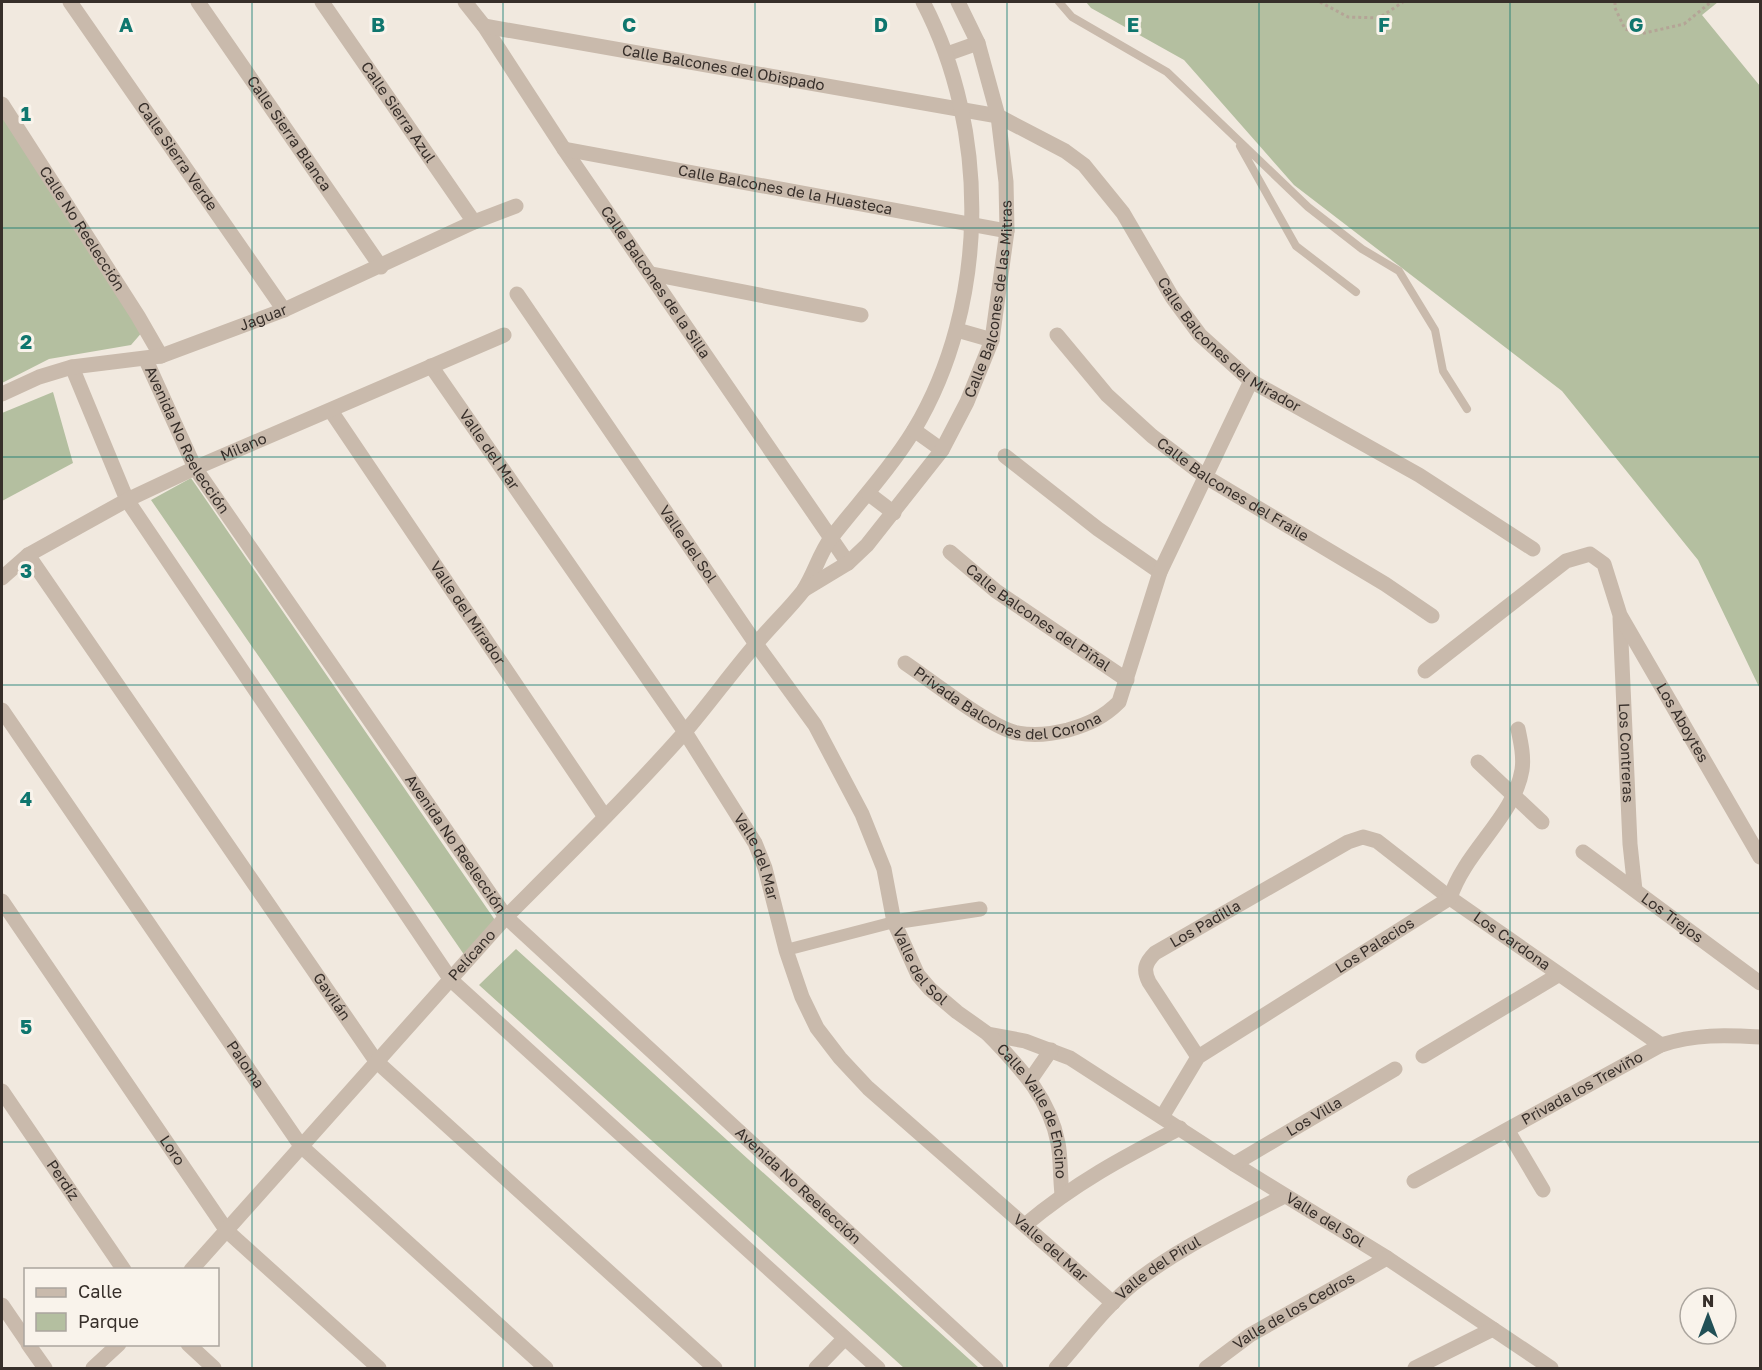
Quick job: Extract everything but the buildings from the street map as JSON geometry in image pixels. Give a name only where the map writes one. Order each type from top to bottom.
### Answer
[{"type":"street","name":"Calle Sierra Verde","points":[[70,2],[284,310]]},
{"type":"street","name":"Calle Sierra Blanca","points":[[198,2],[381,267]]},
{"type":"street","name":"Calle Sierra Azul","points":[[322,2],[474,222]]},
{"type":"street","name":"Calle Balcones de la Silla","points":[[465,2],[484,26],[564,149],[652,274],[848,563]]},
{"type":"street","name":"Calle Balcones de las Mitras","points":[[830,539],[869,494],[914,430],[939,379],[957,330],[972,226],[971,185],[962,108],[947,54],[923,2]]},
{"type":"street","name":"Calle Balcones de las Mitras","points":[[848,563],[894,513],[942,450],[967,402],[992,340],[1007,231],[1006,182],[998,116],[978,43],[958,2]]},
{"type":"street","name":"Calle Balcones del Obispado","points":[[484,26],[962,108]]},
{"type":"street","points":[[947,54],[978,43]]},
{"type":"street","name":"Calle No Reelección","points":[[2,104],[161,356]]},
{"type":"street","name":"Calle Balcones del Mirador","points":[[962,108],[998,116],[1065,151],[1090,171],[1123,213],[1172,297],[1200,335],[1251,381],[1419,475],[1533,549]]},
{"type":"street","name":"Calle Balcones de la Huasteca","points":[[564,149],[1007,231]]},
{"type":"street","name":"Jaguar","points":[[2,394],[39,377],[72,367],[146,360],[161,356],[284,310],[474,222],[516,206]]},
{"type":"street","points":[[652,274],[861,315]]},
{"type":"street","name":"Valle del Sol","points":[[517,294],[814,725],[862,814],[884,869],[894,922],[918,975],[957,1012],[988,1034],[1051,1050],[1070,1058],[1284,1196],[1387,1258],[1551,1368]]},
{"type":"street","points":[[957,330],[992,340]]},
{"type":"street","name":"Milano","points":[[2,578],[28,555],[127,500],[195,468],[332,411],[504,335]]},
{"type":"street","name":"Calle Balcones del Fraile","points":[[1057,335],[1107,395],[1152,435],[1206,477],[1385,584],[1432,616]]},
{"type":"street","name":"Avenida No Reelección","points":[[146,360],[195,468],[506,917],[996,1368]]},
{"type":"street","name":"Valle del Mar","points":[[431,366],[685,732],[754,843],[765,868],[786,950],[802,997],[818,1028],[840,1058],[868,1088],[1113,1303]]},
{"type":"street","points":[[72,367],[127,500],[451,980],[878,1368]]},
{"type":"street","name":"Privada Balcones del Corona","points":[[905,663],[998,726],[1016,733],[1057,732],[1086,725],[1107,715],[1119,702],[1160,572],[1251,381]]},
{"type":"street","name":"Valle del Mirador","points":[[332,411],[605,817]]},
{"type":"street","points":[[914,430],[942,450]]},
{"type":"street","points":[[1005,456],[1098,529],[1160,572]]},
{"type":"street","points":[[869,494],[894,513]]},
{"type":"street","name":"Pelícano","points":[[191,1268],[227,1231],[506,917],[685,732],[804,589],[830,539]]},
{"type":"street","name":"Calle Balcones del Piñal","points":[[950,552],[996,591],[1127,680]]},
{"type":"street","name":"Los Aboytes","points":[[1425,671],[1566,561],[1580,555],[1590,554],[1597,557],[1604,564],[1620,615],[1761,857]]},
{"type":"street","name":"Gavilán","points":[[28,555],[376,1062],[715,1368]]},
{"type":"street","name":"Pelícano","points":[[804,589],[848,563]]},
{"type":"street","name":"Los Contreras","points":[[1620,615],[1629,832],[1635,890]]},
{"type":"street","name":"Paloma","points":[[2,710],[301,1146],[546,1368]]},
{"type":"street","points":[[1450,898],[1466,862],[1513,798],[1522,768],[1518,729]]},
{"type":"street","points":[[1478,762],[1513,798],[1542,822]]},
{"type":"street","name":"Los Cardona","points":[[1364,837],[1377,841],[1450,898],[1661,1045]]},
{"type":"street","name":"Los Padilla","points":[[1198,1057],[1149,982],[1145,974],[1148,960],[1155,953],[1348,842],[1364,837]]},
{"type":"street","name":"Los Trejos","points":[[1583,852],[1761,983]]},
{"type":"street","name":"Los Palacios","points":[[1162,1117],[1198,1057],[1450,898]]},
{"type":"street","name":"Loro","points":[[2,901],[227,1231],[379,1368]]},
{"type":"street","points":[[786,950],[894,922],[980,909]]},
{"type":"street","points":[[1423,1056],[1558,975]]},
{"type":"street","name":"Calle Valle de Encino","points":[[988,1034],[1031,1079],[1052,1119],[1058,1144],[1062,1194]]},
{"type":"street","name":"Privada los Treviño","points":[[1414,1181],[1661,1045],[1687,1037],[1711,1034],[1761,1037]]},
{"type":"street","points":[[1031,1079],[1051,1050]]},
{"type":"street","name":"Los Villa","points":[[1234,1164],[1395,1069]]},
{"type":"street","name":"Perdíz","points":[[2,1091],[123,1268]]},
{"type":"street","points":[[1025,1225],[1062,1194],[1116,1161],[1180,1128]]},
{"type":"street","points":[[1508,1131],[1543,1190]]},
{"type":"street","name":"Valle del Pirul","points":[[1056,1368],[1113,1303],[1149,1272],[1195,1243],[1284,1196]]},
{"type":"street","name":"Valle de los Cedros","points":[[1206,1368],[1250,1335],[1387,1258]]},
{"type":"street","points":[[2,1305],[24,1337]]},
{"type":"street","points":[[1415,1368],[1493,1329]]},
{"type":"street","points":[[816,1368],[844,1339]]},
{"type":"street","points":[[29,1346],[45,1368]]},
{"type":"street","points":[[93,1368],[117,1346]]},
{"type":"street","points":[[190,1346],[214,1368]]},
{"type":"lane","points":[[1059,2],[1072,16],[1167,72],[1308,207],[1362,249],[1400,271],[1436,330],[1443,371],[1467,409]]},
{"type":"lane","points":[[1235,137],[1296,246],[1356,292]]},
{"type":"path","points":[[1320,2],[1348,17],[1379,18],[1403,2]]},
{"type":"path","points":[[1615,2],[1615,8],[1625,28],[1640,34],[1684,24],[1711,2]]},
{"type":"green space","points":[[1086,2],[1718,2],[1702,15],[1760,86],[1760,689],[1698,560],[1562,391],[1294,185],[1184,60],[1091,8]]},
{"type":"green space","points":[[2,117],[144,330],[131,345],[49,359],[2,383]]},
{"type":"green space","points":[[53,392],[73,463],[2,501],[2,413]]},
{"type":"green space","points":[[191,478],[497,923],[465,956],[151,500]]},
{"type":"green space","points":[[516,949],[979,1368],[904,1368],[479,985]]}]
